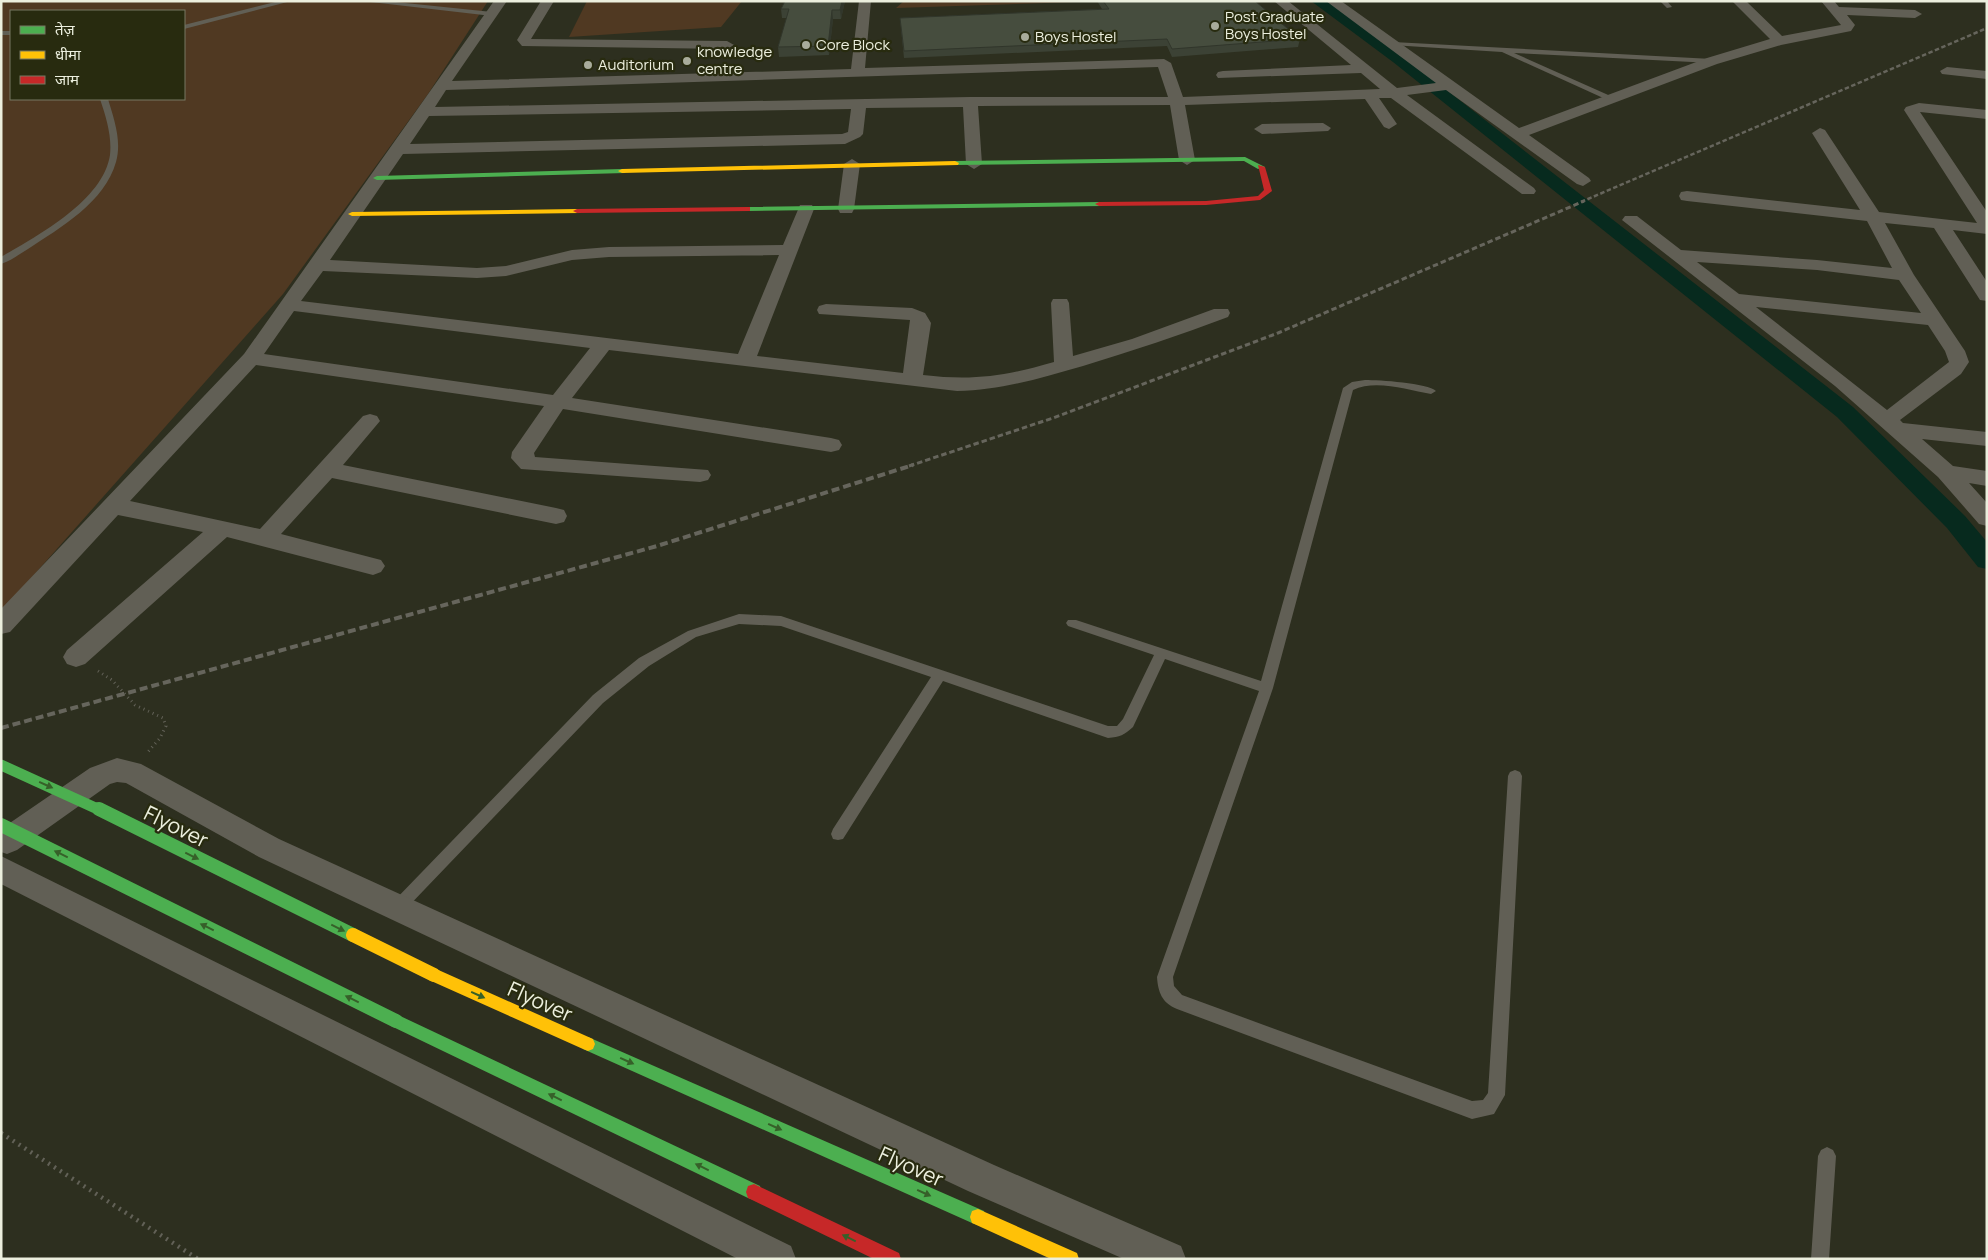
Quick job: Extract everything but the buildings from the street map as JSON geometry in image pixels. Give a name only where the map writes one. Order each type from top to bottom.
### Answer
[{"type":"street","points":[[548,1],[524,40],[527,44],[727,45]]},
{"type":"street","points":[[858,72],[865,1]]},
{"type":"street","points":[[1280,1],[1366,70],[1401,92],[1528,191]]},
{"type":"street","points":[[1332,1],[1393,44],[1443,86],[1517,134],[1583,181]]},
{"type":"street","points":[[1738,1],[1779,40]]},
{"type":"street","points":[[1517,134],[1612,100],[1712,60],[1779,40],[1846,28],[1848,25],[1846,20],[1827,1]]},
{"type":"street","points":[[1,625],[250,358],[318,265],[497,8]]},
{"type":"street","points":[[1838,11],[1915,14]]},
{"type":"street","points":[[442,86],[1164,63],[1177,101],[1187,160]]},
{"type":"street","points":[[1223,76],[1366,70]]},
{"type":"street","points":[[1947,71],[1987,75]]},
{"type":"street","points":[[425,112],[859,105],[970,101],[1177,101],[1369,94],[1443,86]]},
{"type":"street","points":[[1369,94],[1389,124]]},
{"type":"street","points":[[1262,130],[1325,132],[1303,97]]},
{"type":"street","points":[[970,101],[974,164]]},
{"type":"street","points":[[399,149],[845,139],[855,134],[859,105]]},
{"type":"street","points":[[1987,115],[1919,107],[1911,110],[1987,225]]},
{"type":"street","points":[[1820,133],[1874,218],[1905,274],[1955,351],[1959,362],[1954,370],[1892,424]]},
{"type":"street","points":[[352,214],[1206,203],[1260,198],[1268,192],[1261,167],[1252,161],[852,164],[377,178]]},
{"type":"street","points":[[846,208],[852,164]]},
{"type":"street","points":[[1686,196],[1987,229]]},
{"type":"street","points":[[745,362],[806,209]]},
{"type":"street","points":[[1631,220],[1842,382],[1946,472],[1987,518]]},
{"type":"street","points":[[1940,224],[1987,296]]},
{"type":"street","points":[[318,265],[477,273],[506,271],[572,255],[609,252],[789,250]]},
{"type":"street","points":[[1676,255],[1817,265],[1905,274]]},
{"type":"street","points":[[1734,299],[1934,320]]},
{"type":"street","points":[[1060,303],[1064,364]]},
{"type":"street","points":[[288,306],[606,342],[745,362],[957,385],[987,384],[1017,379],[1139,343],[1221,313]]},
{"type":"street","points":[[826,310],[912,314],[918,316],[921,323],[912,380]]},
{"type":"street","points":[[606,342],[558,402],[523,452],[522,458],[529,464],[700,475]]},
{"type":"street","points":[[250,358],[558,402],[830,445]]},
{"type":"street","points":[[265,538],[370,421]]},
{"type":"street","points":[[1892,424],[1987,439]]},
{"type":"street","points":[[326,469],[556,516]]},
{"type":"street","points":[[1946,472],[1987,479]]},
{"type":"street","points":[[113,506],[223,528],[373,566]]},
{"type":"street","points":[[76,657],[223,528]]},
{"type":"street","name":"Flyover","points":[[1,765],[72,796],[434,975],[1071,1259]]},
{"type":"street","points":[[1,845],[100,776],[118,770],[131,772],[269,848],[981,1178],[1168,1259]]},
{"type":"street","points":[[1,825],[396,1021],[892,1259]]},
{"type":"street","points":[[1,869],[778,1259]]},
{"type":"lane","points":[[185,27],[288,1]]},
{"type":"lane","points":[[365,1],[497,8]]},
{"type":"lane","points":[[1663,1],[1669,8]]},
{"type":"lane","points":[[1393,44],[1712,60]]},
{"type":"lane","points":[[1498,48],[1612,100]]},
{"type":"lane","points":[[1,261],[63,223],[104,182],[112,164],[115,139],[104,100]]},
{"type":"lane","points":[[1431,391],[1366,382],[1355,383],[1348,388],[1266,688],[1165,977],[1166,990],[1178,1001],[1472,1110],[1488,1108],[1496,1095],[1515,776]]},
{"type":"lane","points":[[397,908],[598,700],[644,662],[692,634],[739,619],[781,621],[1108,732],[1120,732],[1128,723],[1161,653]]},
{"type":"lane","points":[[1072,623],[1266,688]]},
{"type":"lane","points":[[838,834],[939,676]]},
{"type":"lane","points":[[1820,1259],[1827,1156]]},
{"type":"path","points":[[76,657],[112,680],[136,705],[163,718],[166,726],[160,738],[131,772]]},
{"type":"path","points":[[1,1133],[198,1259]]},
{"type":"shaded area","points":[[1,1],[488,1],[428,94],[283,294],[1,612]]},
{"type":"shaded area","points":[[587,1],[742,1],[721,27],[569,37]]},
{"type":"shaded area","points":[[904,1],[1076,1],[1076,2],[896,8]]},
{"type":"waterway","points":[[1318,1],[1398,59],[1845,412],[1956,522],[1987,560]]},
{"type":"railway","points":[[1581,202],[1987,28]]},
{"type":"railway","points":[[909,466],[1053,418],[1278,333],[1584,201]]},
{"type":"railway","points":[[1,728],[657,546],[913,465]]},
{"type":"traffic: fast","points":[[955,163],[1245,159],[1261,167]]},
{"type":"traffic: fast","points":[[377,178],[622,171]]},
{"type":"traffic: fast","points":[[747,209],[1099,204]]},
{"type":"traffic: fast","points":[[1,765],[72,796],[353,935]]},
{"type":"traffic: fast","points":[[1,825],[396,1021]]},
{"type":"traffic: fast","points":[[396,1021],[754,1192]]},
{"type":"traffic: fast","points":[[588,1044],[978,1217]]},
{"type":"traffic: slow","points":[[622,171],[955,163]]},
{"type":"traffic: slow","points":[[352,214],[577,211]]},
{"type":"traffic: slow","points":[[353,935],[434,975]]},
{"type":"traffic: slow","points":[[434,975],[588,1044]]},
{"type":"traffic: slow","points":[[978,1217],[1071,1259]]},
{"type":"traffic: jam","points":[[1099,204],[1206,203],[1260,198],[1268,191],[1261,167]]},
{"type":"traffic: jam","points":[[577,211],[747,209]]},
{"type":"traffic: jam","points":[[754,1192],[893,1259]]},
{"type":"place","name":"Post Graduate Boys Hostel","points":[[1215,26]]},
{"type":"place","name":"Boys Hostel","points":[[1025,37]]},
{"type":"place","name":"Core Block","points":[[806,45]]},
{"type":"place","name":"knowledge centre","points":[[687,61]]},
{"type":"place","name":"Auditorium","points":[[588,65]]}]
